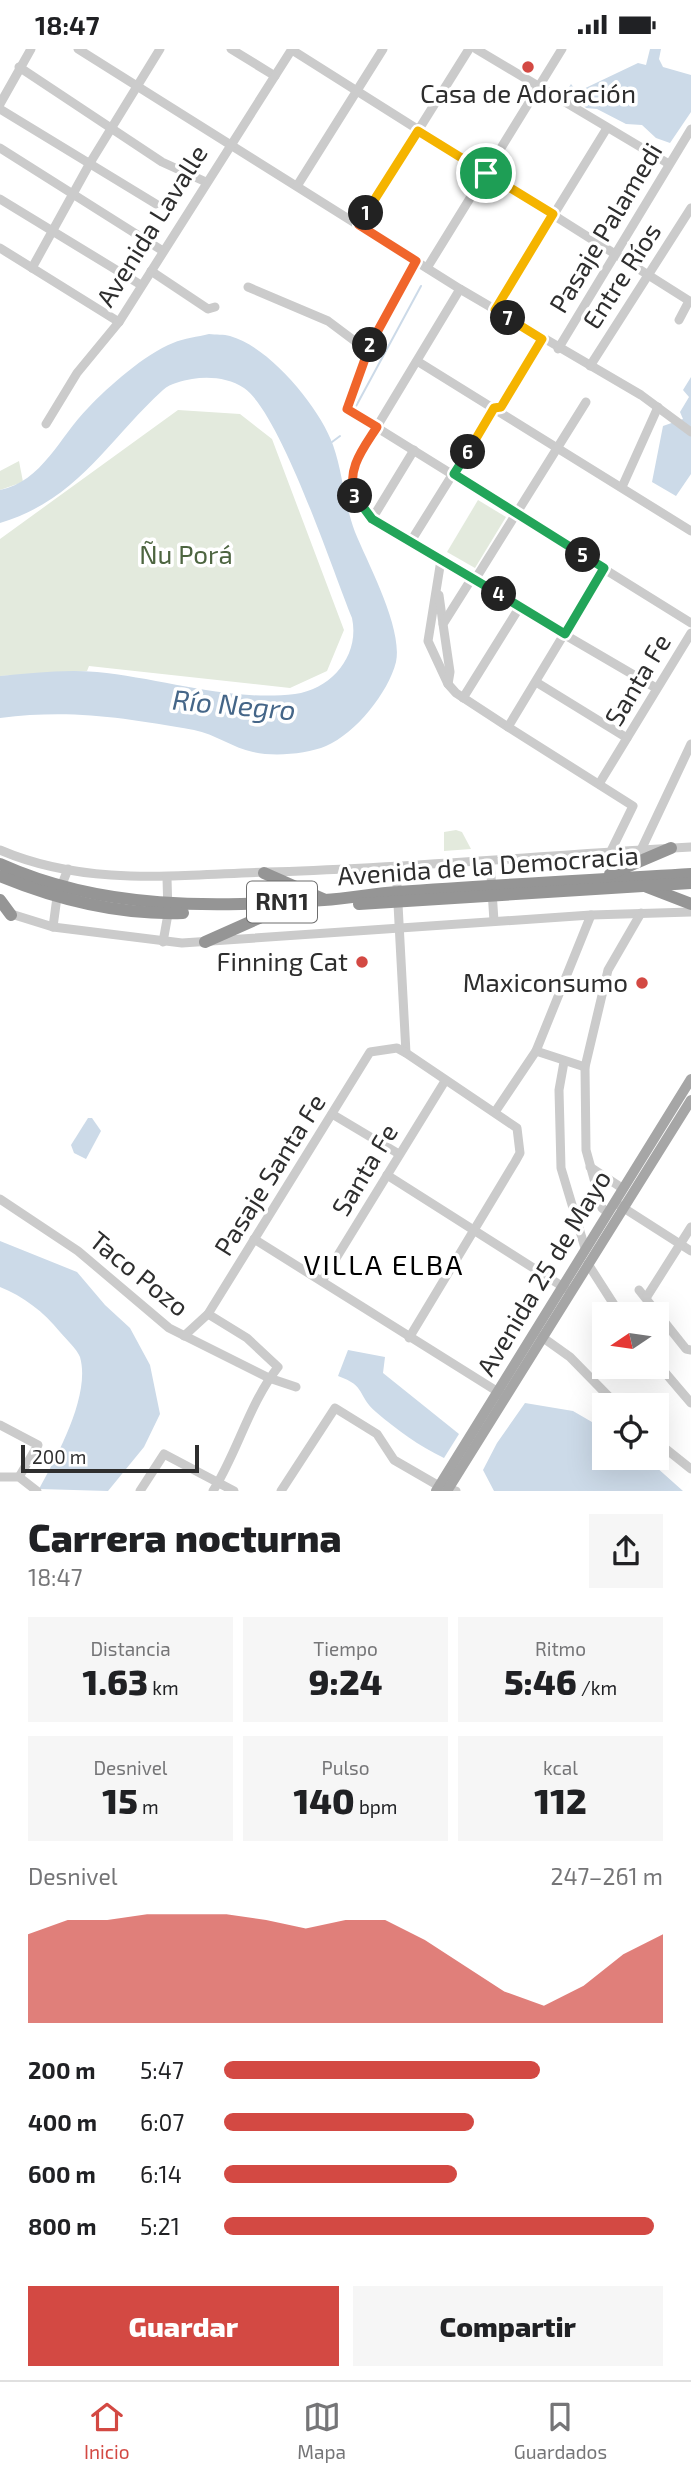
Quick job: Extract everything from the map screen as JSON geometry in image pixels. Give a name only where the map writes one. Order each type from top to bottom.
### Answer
[{"type":"highway","name":"RN11","points":[[590,880],[671,848]]},
{"type":"highway","name":"Avenida de la Democracia","points":[[0,865],[59,893]]},
{"type":"highway","points":[[264,873],[326,900]]},
{"type":"highway","name":"Avenida de la Democracia","points":[[493,891],[590,880],[691,874]]},
{"type":"highway","name":"Avenida de la Democracia","points":[[0,876],[59,893],[168,909],[275,911],[397,897]]},
{"type":"highway","name":"Avenida de la Democracia","points":[[168,909],[691,883]]},
{"type":"highway","points":[[644,886],[691,904]]},
{"type":"highway","points":[[0,900],[6,912]]},
{"type":"highway","points":[[205,942],[275,911]]},
{"type":"main road","name":"Avenida 25 de Mayo","points":[[445,1489],[566,1289],[588,1264],[619,1205],[686,1105],[691,1079]]},
{"type":"main road","name":"Avenida 25 de Mayo","points":[[501,1394],[542,1337],[585,1248],[608,1213],[619,1205],[622,1188],[686,1105]]},
{"type":"street","points":[[31,49],[0,106],[156,204]]},
{"type":"street","points":[[78,49],[138,84],[460,289],[658,407],[691,432]]},
{"type":"street","points":[[94,58],[100,49]]},
{"type":"street","points":[[32,268],[90,163],[160,49]]},
{"type":"street","points":[[231,49],[275,76]]},
{"type":"street","points":[[292,49],[690,302],[679,320]]},
{"type":"street","name":"Avenida Lavalle","points":[[46,425],[77,373],[119,322],[230,142],[292,49]]},
{"type":"street","points":[[297,185],[383,49]]},
{"type":"street","points":[[359,225],[469,49]]},
{"type":"street","points":[[475,49],[669,164]]},
{"type":"street","points":[[427,268],[562,49]]},
{"type":"street","points":[[19,67],[162,162],[206,182]]},
{"type":"street","points":[[495,310],[607,128]]},
{"type":"street","name":"Pasaje Palamedi","points":[[558,349],[691,129]]},
{"type":"street","points":[[0,148],[163,251]]},
{"type":"street","points":[[0,199],[141,285]]},
{"type":"street","name":"Entre Ríos","points":[[590,366],[691,208]]},
{"type":"street","points":[[0,248],[119,322]]},
{"type":"street","points":[[416,261],[368,351],[347,409],[691,623]]},
{"type":"street","points":[[151,271],[212,308]]},
{"type":"street","points":[[248,286],[327,321],[368,351]]},
{"type":"street","points":[[460,289],[355,463],[351,484],[354,494],[372,519],[656,688]]},
{"type":"street","name":"Pasaje Palamedi","points":[[411,541],[494,408],[501,407],[542,339]]},
{"type":"street","points":[[417,362],[691,531]]},
{"type":"street","points":[[443,624],[586,402]]},
{"type":"street","points":[[622,487],[658,407]]},
{"type":"street","points":[[372,519],[414,450]]},
{"type":"street","points":[[441,560],[428,641],[430,652],[448,684],[463,698],[633,806],[611,851]]},
{"type":"street","points":[[508,727],[604,568]]},
{"type":"street","points":[[437,584],[450,672],[448,684]]},
{"type":"street","points":[[463,698],[519,608]]},
{"type":"street","name":"Santa Fe","points":[[599,784],[691,633]]},
{"type":"street","points":[[536,682],[628,738]]},
{"type":"street","points":[[641,850],[691,744]]},
{"type":"street","name":"Avenida de la Democracia","points":[[0,850],[105,876],[167,878],[396,867],[691,846]]},
{"type":"street","points":[[490,861],[494,921]]},
{"type":"street","points":[[396,867],[406,1053],[517,1128],[520,1153],[409,1338]]},
{"type":"street","points":[[53,927],[59,893],[68,869]]},
{"type":"street","points":[[163,942],[168,909],[167,878]]},
{"type":"street","points":[[6,912],[53,927],[163,942],[205,942],[591,915],[691,912]]},
{"type":"street","points":[[608,1213],[602,1208],[586,1150],[584,1067],[608,970],[642,913]]},
{"type":"street","points":[[495,1112],[536,1051],[591,915]]},
{"type":"street","name":"Pasaje Santa Fe","points":[[184,1336],[208,1314],[370,1052],[397,1048],[406,1053]]},
{"type":"street","points":[[536,1051],[584,1067]]},
{"type":"street","points":[[564,1062],[559,1090],[561,1168],[585,1248]]},
{"type":"street","name":"Santa Fe","points":[[322,1282],[445,1081]]},
{"type":"street","points":[[332,1114],[399,1154]]},
{"type":"street","points":[[590,1167],[622,1188]]},
{"type":"street","points":[[387,1175],[566,1289]]},
{"type":"street","name":"Taco Pozo","points":[[0,1199],[78,1251],[169,1328],[269,1378],[296,1387]]},
{"type":"street","points":[[619,1205],[691,1251]]},
{"type":"street","points":[[646,1298],[691,1227]]},
{"type":"street","points":[[254,1240],[501,1394]]},
{"type":"street","points":[[588,1264],[612,1302]]},
{"type":"street","points":[[639,1290],[687,1349],[691,1350]]},
{"type":"street","points":[[208,1314],[247,1338],[278,1367],[269,1378],[246,1421],[242,1437],[213,1491]]},
{"type":"street","points":[[542,1337],[570,1357],[605,1393]]},
{"type":"street","points":[[669,1377],[691,1403]]},
{"type":"street","points":[[281,1491],[335,1408],[377,1434],[394,1460],[445,1489]]},
{"type":"street","points":[[0,1425],[38,1445],[19,1477]]},
{"type":"street","points":[[669,1451],[691,1469]]},
{"type":"street","points":[[139,1491],[164,1454],[234,1491]]},
{"type":"street","points":[[0,1477],[19,1477],[37,1491]]},
{"type":"green space","name":"Ñu Porá","points":[[178,410],[240,414],[272,439],[344,630],[327,671],[290,688],[89,666],[87,671],[0,676],[0,539]]},
{"type":"green space","points":[[19,461],[23,482],[0,490],[0,471]]},
{"type":"green space","points":[[478,500],[506,517],[475,568],[447,552]]},
{"type":"green space","points":[[444,832],[462,832],[471,849],[444,851]]},
{"type":"water","points":[[650,49],[661,49],[659,59],[663,67],[691,75],[691,112],[670,143],[656,138],[642,125],[626,124],[597,109],[586,108],[577,98],[566,92],[571,84],[577,92],[638,63],[646,65]]},
{"type":"water","name":"Río Negro","points":[[209,334],[230,336],[261,352],[292,381],[326,430],[333,445],[351,521],[390,614],[397,648],[396,662],[386,686],[369,711],[337,740],[318,749],[290,754],[253,752],[202,732],[121,719],[51,714],[0,718],[0,676],[85,671],[221,692],[270,696],[295,694],[321,685],[331,678],[347,657],[352,645],[352,618],[304,494],[274,428],[258,403],[244,388],[232,382],[198,378],[166,388],[71,484],[27,513],[0,523],[0,490],[28,478],[39,468],[78,419],[106,390],[162,348]]},
{"type":"water","points":[[691,377],[691,474],[676,496],[652,482],[663,426],[683,419],[680,412],[689,397],[683,390]]},
{"type":"water","points":[[88,1118],[92,1118],[101,1131],[86,1159],[74,1153],[71,1145]]},
{"type":"water","points":[[0,1241],[77,1272],[105,1305],[130,1328],[150,1365],[160,1414],[144,1447],[108,1491],[39,1489],[63,1443],[77,1407],[81,1389],[80,1357],[40,1311],[0,1287]]},
{"type":"water","points":[[348,1350],[385,1357],[383,1373],[459,1434],[444,1458],[392,1425],[370,1406],[354,1384],[338,1376]]},
{"type":"water","points":[[525,1403],[573,1411],[592,1422],[592,1470],[659,1470],[683,1491],[494,1491],[483,1470],[497,1443]]},
{"type":"waterway","points":[[355,408],[421,286]]},
{"type":"waterway","points":[[332,442],[340,436]]},
{"type":"place","name":"Casa de Adoración","points":[[528,67]]},
{"type":"place","name":"Finning Cat","points":[[362,962]]},
{"type":"place","name":"Maxiconsumo","points":[[642,983]]},
{"type":"district","name":"VILLA ELBA","points":[[384,1265]]},
{"type":"route","points":[[418,131],[486,173],[553,214],[495,310],[542,339],[501,407],[494,408],[454,474],[604,568],[565,634],[519,608],[476,578],[372,519],[362,509],[351,484],[355,463],[377,427],[347,409],[369,347],[416,261],[359,225],[418,131]]}]
